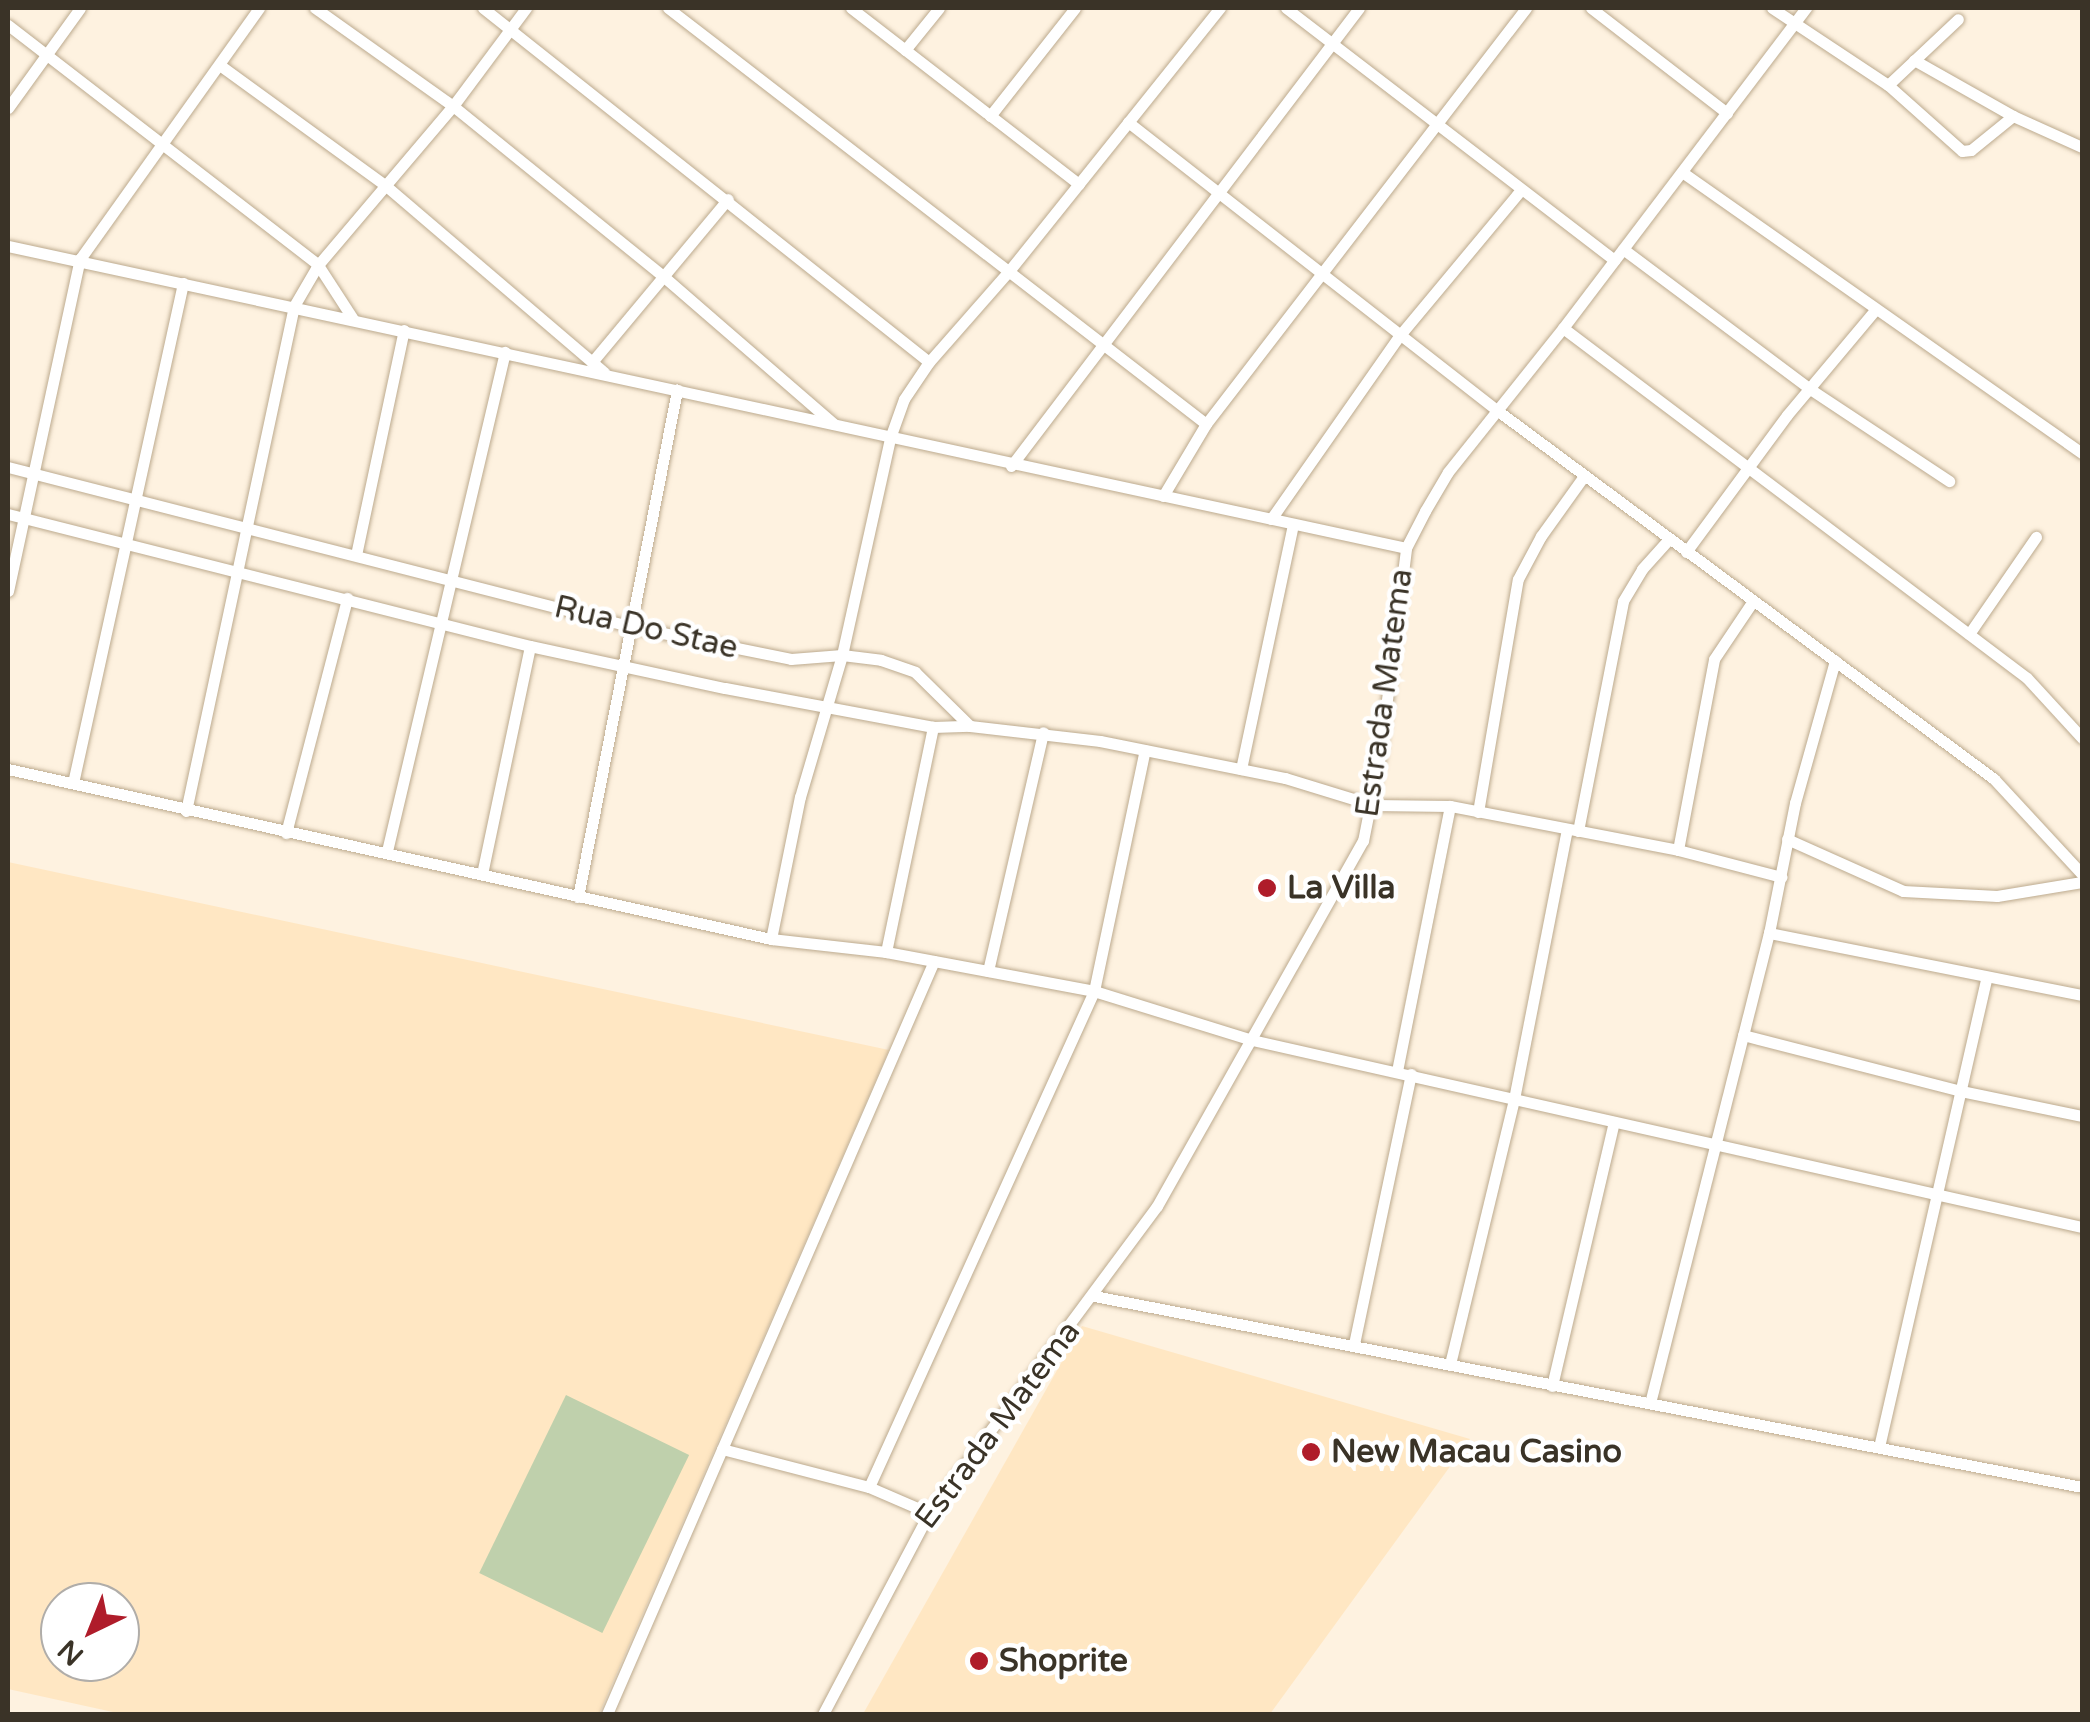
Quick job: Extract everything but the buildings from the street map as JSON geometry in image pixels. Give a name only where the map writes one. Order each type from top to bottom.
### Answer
[{"type":"street","points":[[8,108],[80,8]]},
{"type":"street","points":[[8,591],[80,259],[259,8]]},
{"type":"street","points":[[316,8],[453,106],[663,276],[836,426]]},
{"type":"street","points":[[483,8],[929,362]]},
{"type":"street","points":[[186,811],[244,525],[294,306],[318,266],[453,106],[526,8]]},
{"type":"street","points":[[668,8],[1206,424]]},
{"type":"street","points":[[850,8],[1079,184]]},
{"type":"street","points":[[905,50],[939,8]]},
{"type":"street","points":[[990,116],[1075,8]]},
{"type":"street","points":[[770,939],[823,708],[842,655],[890,438],[904,400],[929,362],[1009,270],[1220,8]]},
{"type":"street","points":[[1286,8],[1522,190],[1949,481]]},
{"type":"street","points":[[1011,466],[1359,8]]},
{"type":"street","points":[[1163,496],[1206,424],[1526,8]]},
{"type":"street","points":[[1591,8],[1727,114]]},
{"type":"street","points":[[1772,8],[1888,85],[1962,152],[1971,150],[2013,116]]},
{"type":"street","name":"Estrada Matema","points":[[823,1714],[929,1513],[1158,1206],[1363,841],[1372,805],[1406,548],[1448,472],[1563,328],[1806,8]]},
{"type":"street","points":[[1888,85],[1958,19]]},
{"type":"street","points":[[8,25],[318,266],[352,319]]},
{"type":"street","points":[[1914,60],[2013,116],[2082,147]]},
{"type":"street","points":[[221,66],[386,186],[607,374]]},
{"type":"street","points":[[1128,122],[1498,411],[1994,779],[2082,874]]},
{"type":"street","points":[[1682,172],[2082,453]]},
{"type":"street","points":[[1271,519],[1400,335],[1522,190]]},
{"type":"street","points":[[592,362],[728,199]]},
{"type":"street","points":[[8,246],[607,374],[1011,466],[1406,548]]},
{"type":"street","points":[[73,783],[183,284]]},
{"type":"street","points":[[1686,552],[1748,467],[1876,310]]},
{"type":"street","points":[[1563,328],[2028,678],[2082,738]]},
{"type":"street","points":[[356,555],[404,330]]},
{"type":"street","points":[[387,851],[505,352]]},
{"type":"street","points":[[578,897],[626,667],[677,390]]},
{"type":"street","name":"Rua Do Stae","points":[[8,467],[633,627],[791,659],[842,655],[915,672],[970,726]]},
{"type":"street","points":[[1478,812],[1518,579],[1541,536],[1584,476]]},
{"type":"street","points":[[8,514],[530,646],[823,708],[933,727],[1042,732],[1145,750],[1241,769],[1372,805],[1450,806],[1678,850],[1782,877]]},
{"type":"street","points":[[1241,769],[1293,524]]},
{"type":"street","points":[[1969,634],[2036,537]]},
{"type":"street","points":[[1450,1364],[1514,1099],[1623,601],[1642,569],[1669,540]]},
{"type":"street","points":[[286,834],[346,598]]},
{"type":"street","points":[[1678,850],[1714,659],[1752,601]]},
{"type":"street","points":[[482,874],[530,646]]},
{"type":"street","points":[[1650,1403],[1835,662]]},
{"type":"street","points":[[886,952],[933,727]]},
{"type":"street","points":[[988,971],[1042,732]]},
{"type":"street","points":[[870,1487],[1094,991],[1145,750]]},
{"type":"street","points":[[8,768],[286,834],[387,851],[770,939],[886,952],[1094,991],[1252,1040],[2082,1227]]},
{"type":"street","points":[[1396,1071],[1450,806]]},
{"type":"street","points":[[1788,840],[1903,891],[1997,896],[2082,882]]},
{"type":"street","points":[[1768,933],[2082,995]]},
{"type":"street","points":[[608,1714],[934,961]]},
{"type":"street","points":[[1878,1447],[1986,978]]},
{"type":"street","points":[[1743,1035],[1961,1091],[2082,1116]]},
{"type":"street","points":[[1354,1344],[1411,1074]]},
{"type":"street","points":[[1552,1386],[1614,1122]]},
{"type":"street","points":[[1094,1296],[2082,1487]]},
{"type":"street","points":[[722,1450],[870,1487],[929,1513]]},
{"type":"shaded area","points":[[8,862],[889,1050],[599,1714],[122,1714],[8,1689]]},
{"type":"shaded area","points":[[1082,1326],[1470,1439],[1270,1714],[863,1714]]},
{"type":"green space","points":[[566,1395],[689,1455],[602,1633],[479,1573]]},
{"type":"place","name":"La Villa","points":[[1267,888]]},
{"type":"place","name":"New Macau Casino","points":[[1311,1452]]},
{"type":"place","name":"Shoprite","points":[[979,1661]]}]
